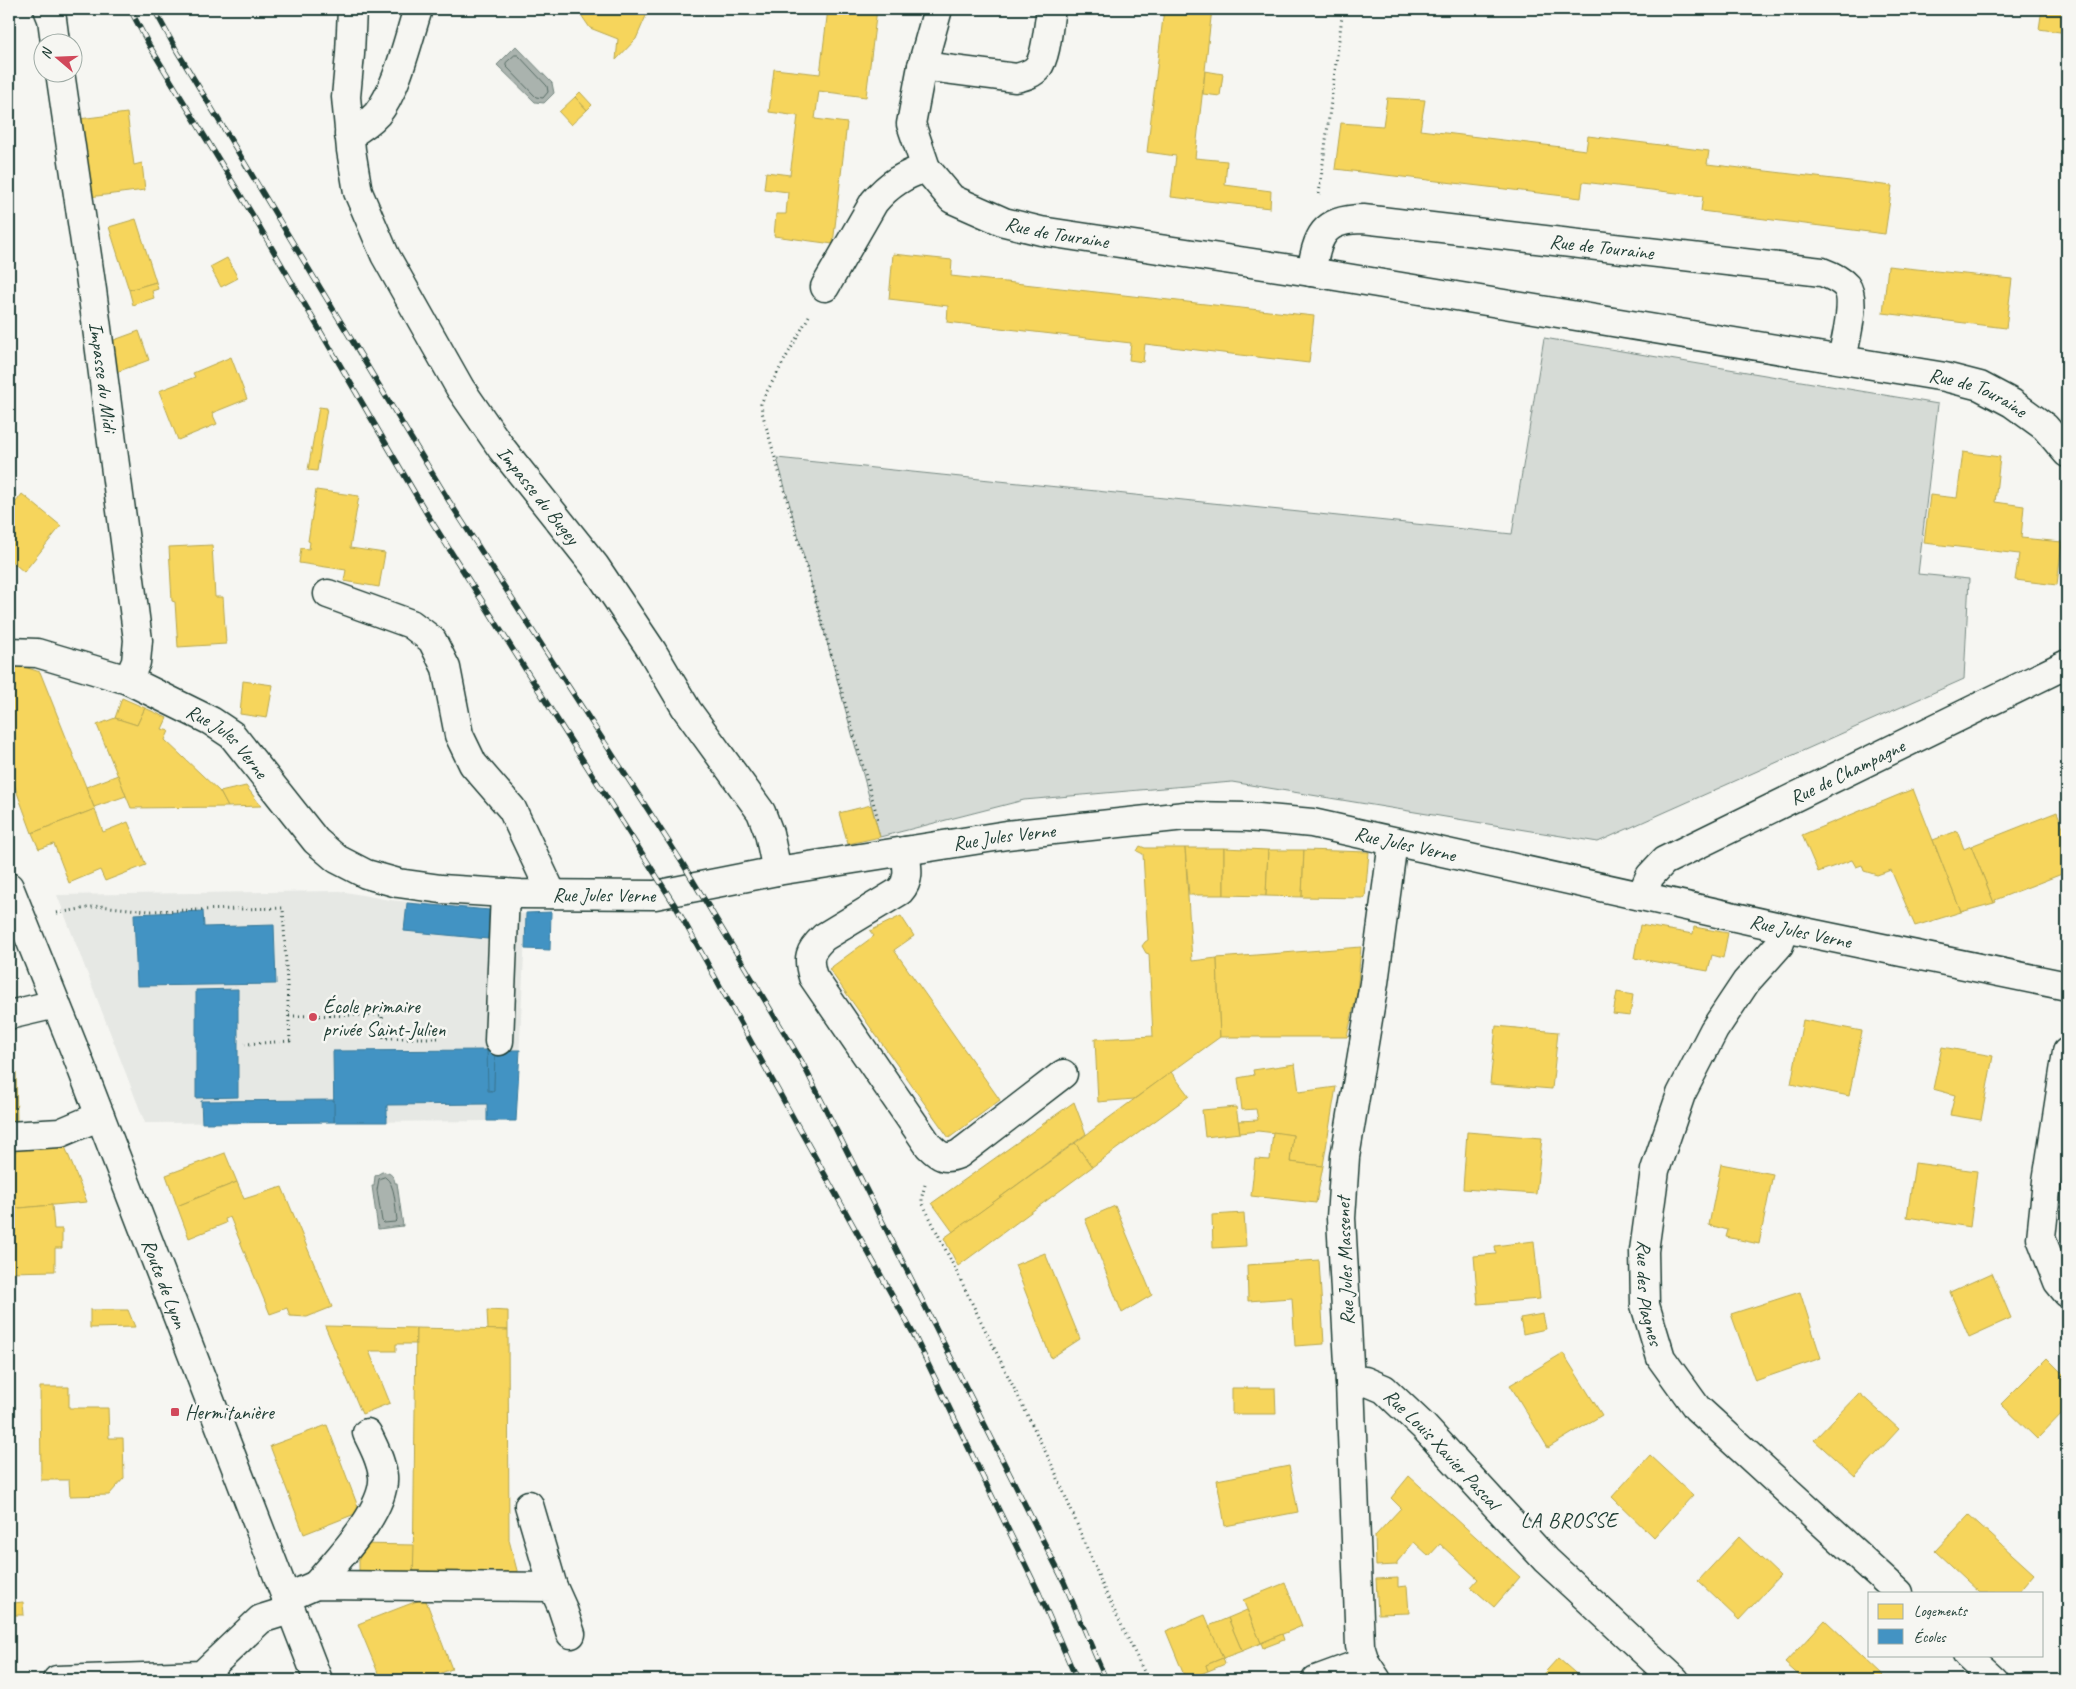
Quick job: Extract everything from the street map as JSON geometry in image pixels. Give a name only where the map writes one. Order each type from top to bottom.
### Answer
[{"type":"street","points":[[48,9],[52,18],[54,32]]},
{"type":"street","name":"Impasse du Bugey","points":[[352,9],[346,97],[349,135],[358,192],[385,255],[460,388],[502,449],[595,566],[652,651],[687,710],[750,794],[766,823],[777,871]]},
{"type":"street","points":[[349,135],[370,121],[390,92],[418,9]]},
{"type":"street","name":"Rue de Touraine","points":[[938,9],[922,66],[911,124],[926,168],[952,199],[1004,222],[1041,231],[1312,272],[1945,377],[1980,386],[2012,404],[2045,427],[2067,453]]},
{"type":"street","points":[[922,66],[1016,78],[1027,75],[1037,69],[1042,58],[1050,9]]},
{"type":"street","name":"Impasse du Midi","points":[[61,82],[92,290],[138,640],[136,662],[128,680]]},
{"type":"street","points":[[825,287],[874,202],[884,190],[893,182],[926,168]]},
{"type":"street","name":"Rue de Touraine","points":[[1330,226],[1346,219],[1363,219],[1822,272],[1832,276],[1846,286],[1851,300],[1842,359]]},
{"type":"street","points":[[1312,272],[1315,252],[1322,234],[1330,226]]},
{"type":"street","points":[[328,594],[411,624],[432,640],[446,668],[459,735],[473,764],[512,809],[552,894]]},
{"type":"street","name":"Rue Jules Verne","points":[[9,652],[37,653],[128,680],[211,721],[232,735],[316,841],[337,859],[366,874],[398,883],[441,889],[505,893],[655,895],[777,871],[1007,835],[1185,816],[1286,819],[1312,823],[1785,928],[2067,986]]},
{"type":"street","name":"Rue de Champagne","points":[[1641,896],[1650,876],[1664,861],[2067,664]]},
{"type":"street","name":"Rue Jules Massenet","points":[[1371,1671],[1360,1646],[1350,1382],[1341,1218],[1345,1165],[1374,983],[1393,842]]},
{"type":"street","points":[[897,852],[908,876],[905,886],[900,891],[824,937],[814,946],[810,954],[809,966],[813,977],[930,1146],[940,1157],[949,1158],[959,1154],[1063,1074]]},
{"type":"street","name":"Route de Lyon","points":[[9,887],[100,1116],[318,1680]]},
{"type":"street","points":[[499,1041],[505,893]]},
{"type":"street","name":"Rue des Plagnes","points":[[1785,928],[1779,944],[1746,982],[1714,1030],[1680,1094],[1655,1170],[1644,1251],[1645,1305],[1661,1358],[1697,1408],[1898,1592]]},
{"type":"street","points":[[9,1014],[56,1004]]},
{"type":"street","points":[[2067,1052],[2047,1181],[2042,1238],[2058,1282],[2067,1293]]},
{"type":"street","points":[[9,1136],[60,1133],[100,1116]]},
{"type":"street","name":"Rue Louis Xavier Pascal","points":[[1350,1382],[1365,1381],[1384,1389],[1424,1427],[1546,1560],[1675,1680]]},
{"type":"street","points":[[56,1680],[202,1674],[261,1619],[316,1585],[369,1518],[381,1496],[383,1477],[378,1457],[367,1433]]},
{"type":"street","points":[[529,1505],[553,1587],[562,1606],[571,1634]]},
{"type":"street","points":[[316,1585],[553,1587]]},
{"type":"street","points":[[1968,1656],[1994,1680]]},
{"type":"street","points":[[1316,1680],[1371,1671]]},
{"type":"path","points":[[1330,226],[1320,209],[1319,199],[1342,9]]},
{"type":"path","points":[[825,287],[765,395],[761,404],[762,412],[897,852]]},
{"type":"path","points":[[63,911],[99,906],[149,911],[283,908],[290,1042],[245,1044]]},
{"type":"path","points":[[289,1016],[382,1015],[383,1038],[439,1038]]},
{"type":"path","points":[[940,1157],[924,1187],[922,1202],[1054,1469],[1104,1589],[1148,1680]]},
{"type":"shaded area","points":[[1544,338],[1938,404],[1918,574],[1969,579],[1964,679],[1598,842],[1232,782],[1024,800],[880,837],[777,458],[1512,534]]},
{"type":"shaded area","name":"École primaire privée Saint-Julien","points":[[340,891],[390,900],[526,914],[516,1121],[145,1123],[57,895]]},
{"type":"water","points":[[516,46],[552,83],[554,93],[544,103],[535,102],[497,65]]},
{"type":"water","points":[[382,1172],[391,1174],[395,1183],[397,1183],[403,1226],[378,1229],[372,1186],[374,1186],[375,1176]]},
{"type":"building: Logements","points":[[577,9],[649,9],[636,39],[616,60],[618,39],[590,28]]},
{"type":"building: Logements","points":[[828,9],[877,9],[866,97],[819,91],[815,119],[847,123],[833,244],[774,236],[776,214],[786,214],[788,192],[764,189],[766,172],[790,175],[798,116],[769,112],[774,69],[820,74]]},
{"type":"building: Logements","points":[[1164,9],[1212,9],[1195,158],[1227,161],[1225,185],[1271,191],[1270,208],[1171,197],[1176,156],[1147,152]]},
{"type":"building: Logements","points":[[2042,9],[2067,9],[2067,33],[2039,29]]},
{"type":"building: Logements","points":[[1205,71],[1223,74],[1220,96],[1203,94]]},
{"type":"building: Logements","points":[[580,92],[592,105],[587,110],[575,97]]},
{"type":"building: Logements","points":[[575,97],[587,110],[571,125],[559,112]]},
{"type":"building: Logements","points":[[1387,98],[1425,100],[1420,130],[1586,150],[1588,136],[1709,151],[1707,164],[1892,186],[1885,234],[1701,211],[1703,196],[1583,182],[1581,198],[1335,169],[1341,123],[1383,126]]},
{"type":"building: Logements","points":[[127,113],[134,165],[142,163],[145,190],[89,197],[79,119]]},
{"type":"building: Logements","points":[[136,219],[156,282],[129,290],[109,227]]},
{"type":"building: Logements","points":[[893,254],[952,260],[951,276],[1314,316],[1309,363],[1145,344],[1143,362],[1129,360],[1131,343],[947,322],[948,306],[889,299]]},
{"type":"building: Logements","points":[[227,258],[238,278],[221,287],[210,267]]},
{"type":"building: Logements","points":[[1888,266],[2012,279],[2006,328],[1883,313]]},
{"type":"building: Logements","points":[[156,282],[158,289],[152,291],[154,298],[133,305],[129,290]]},
{"type":"building: Logements","points":[[139,331],[149,360],[111,374],[106,343]]},
{"type":"building: Logements","points":[[231,357],[247,399],[212,413],[217,424],[178,440],[159,391],[195,377],[193,373]]},
{"type":"building: Logements","points":[[319,407],[327,408],[317,471],[308,470]]},
{"type":"building: Logements","points":[[1963,452],[2000,457],[1995,502],[2024,506],[2021,538],[2062,542],[2057,585],[2015,580],[2019,554],[1924,543],[1930,495],[1957,498]]},
{"type":"building: Logements","points":[[316,490],[359,496],[350,548],[385,553],[379,587],[344,581],[346,570],[299,563],[301,548],[309,549],[310,542],[308,541]]},
{"type":"building: Logements","points":[[22,494],[61,526],[24,572],[9,559],[9,495],[16,502]]},
{"type":"building: Logements","points":[[212,545],[215,597],[223,597],[226,644],[178,647],[175,602],[172,601],[169,547]]},
{"type":"building: Logements","points":[[9,662],[40,672],[95,809],[32,833],[9,771]]},
{"type":"building: Logements","points":[[243,681],[273,685],[267,718],[240,714]]},
{"type":"building: Logements","points":[[122,698],[145,708],[137,725],[115,718]]},
{"type":"building: Logements","points":[[145,708],[167,718],[162,729],[169,731],[165,740],[220,792],[228,807],[131,808],[97,725],[115,718],[137,725]]},
{"type":"building: Logements","points":[[118,775],[126,796],[94,807],[86,787]]},
{"type":"building: Logements","points":[[246,786],[261,806],[228,807],[220,792]]},
{"type":"building: Logements","points":[[1913,789],[1961,912],[1915,926],[1891,870],[1877,875],[1864,871],[1862,865],[1856,867],[1852,860],[1818,872],[1802,835]]},
{"type":"building: Logements","points":[[871,805],[880,837],[848,844],[839,813]]},
{"type":"building: Logements","points":[[95,809],[103,832],[128,822],[146,865],[105,881],[100,870],[69,883],[54,844],[39,849],[32,833]]},
{"type":"building: Logements","points":[[2057,812],[2067,837],[2067,872],[1995,900],[1996,902],[1994,903],[1971,846]]},
{"type":"building: Logements","points":[[1957,831],[1964,849],[1971,846],[1994,903],[1961,912],[1933,840]]},
{"type":"building: Logements","points":[[1140,846],[1145,848],[1185,848],[1192,961],[1217,958],[1220,1037],[1134,1099],[1098,1102],[1095,1039],[1153,1036],[1149,954],[1146,953],[1142,946],[1148,940],[1143,854],[1137,851]]},
{"type":"building: Logements","points":[[1185,848],[1224,848],[1224,895],[1189,895]]},
{"type":"building: Logements","points":[[1224,848],[1268,850],[1266,896],[1224,895]]},
{"type":"building: Logements","points":[[1268,850],[1304,850],[1302,897],[1266,896]]},
{"type":"building: Logements","points":[[1304,850],[1369,852],[1365,898],[1302,897]]},
{"type":"building: Logements","points":[[901,916],[914,936],[894,950],[1000,1100],[949,1138],[829,969],[874,936],[870,931]]},
{"type":"building: Logements","points":[[1640,925],[1693,934],[1694,927],[1728,933],[1723,958],[1712,955],[1708,971],[1634,958]]},
{"type":"building: Logements","points":[[1361,947],[1357,993],[1347,1037],[1220,1037],[1217,958]]},
{"type":"building: Logements","points":[[1617,992],[1633,995],[1630,1016],[1613,1014]]},
{"type":"building: Logements","points":[[1803,1020],[1862,1031],[1849,1096],[1791,1084]]},
{"type":"building: Logements","points":[[1496,1026],[1558,1032],[1552,1089],[1490,1084]]},
{"type":"building: Logements","points":[[1942,1047],[1993,1056],[1981,1120],[1950,1115],[1955,1095],[1933,1089]]},
{"type":"building: Logements","points":[[1295,1064],[1299,1092],[1336,1087],[1323,1166],[1290,1162],[1293,1135],[1258,1131],[1240,1133],[1238,1121],[1258,1120],[1256,1109],[1242,1110],[1238,1078],[1254,1075],[1253,1070]]},
{"type":"building: Logements","points":[[9,1072],[16,1072],[17,1124],[9,1124]]},
{"type":"building: Logements","points":[[1171,1072],[1189,1096],[1092,1167],[1075,1143]]},
{"type":"building: Logements","points":[[1074,1102],[1086,1134],[953,1232],[932,1203]]},
{"type":"building: Logements","points":[[1236,1107],[1240,1133],[1205,1137],[1202,1110]]},
{"type":"building: Logements","points":[[1273,1132],[1293,1135],[1290,1162],[1323,1166],[1316,1203],[1251,1196],[1255,1159],[1270,1160]]},
{"type":"building: Logements","points":[[1467,1132],[1542,1138],[1536,1194],[1463,1189]]},
{"type":"building: Logements","points":[[62,1139],[87,1202],[9,1209],[9,1145]]},
{"type":"building: Logements","points":[[1075,1143],[1092,1167],[958,1266],[944,1238]]},
{"type":"building: Logements","points":[[225,1153],[237,1182],[177,1206],[166,1175]]},
{"type":"building: Logements","points":[[1915,1163],[1977,1171],[1970,1227],[1907,1217]]},
{"type":"building: Logements","points":[[1721,1164],[1773,1174],[1759,1244],[1726,1237],[1728,1230],[1709,1225]]},
{"type":"building: Logements","points":[[237,1182],[244,1199],[282,1187],[332,1307],[307,1317],[290,1316],[287,1308],[270,1314],[230,1217],[225,1219],[226,1223],[189,1238],[177,1206]]},
{"type":"building: Logements","points":[[52,1205],[54,1229],[62,1229],[62,1248],[55,1248],[55,1271],[9,1272],[9,1209]]},
{"type":"building: Logements","points":[[1115,1206],[1152,1295],[1122,1313],[1085,1219]]},
{"type":"building: Logements","points":[[1244,1213],[1246,1246],[1213,1248],[1212,1215]]},
{"type":"building: Logements","points":[[1534,1241],[1540,1299],[1478,1304],[1474,1256],[1496,1254],[1495,1246]]},
{"type":"building: Logements","points":[[1045,1253],[1080,1339],[1051,1358],[1015,1265]]},
{"type":"building: Logements","points":[[1319,1260],[1324,1344],[1295,1346],[1292,1298],[1248,1301],[1247,1265]]},
{"type":"building: Logements","points":[[1992,1273],[2011,1318],[1969,1337],[1950,1292]]},
{"type":"building: Logements","points":[[1800,1292],[1821,1358],[1755,1381],[1731,1314]]},
{"type":"building: Logements","points":[[90,1310],[128,1310],[135,1327],[90,1328]]},
{"type":"building: Logements","points":[[487,1310],[508,1311],[508,1330],[488,1330]]},
{"type":"building: Logements","points":[[1543,1314],[1546,1329],[1523,1334],[1520,1318]]},
{"type":"building: Logements","points":[[325,1326],[416,1328],[416,1344],[396,1344],[396,1351],[369,1351],[390,1403],[362,1414]]},
{"type":"building: Logements","points":[[416,1328],[508,1330],[509,1540],[519,1578],[413,1577]]},
{"type":"building: Logements","points":[[1563,1353],[1602,1415],[1548,1448],[1510,1385]]},
{"type":"building: Logements","points":[[2047,1358],[2067,1378],[2067,1408],[2037,1439],[2001,1404]]},
{"type":"building: Logements","points":[[40,1387],[69,1387],[69,1408],[108,1408],[109,1438],[123,1438],[124,1478],[109,1495],[70,1496],[69,1480],[41,1480]]},
{"type":"building: Logements","points":[[1232,1388],[1275,1388],[1276,1414],[1232,1414]]},
{"type":"building: Logements","points":[[1859,1393],[1899,1429],[1855,1477],[1814,1440]]},
{"type":"building: Logements","points":[[327,1425],[360,1512],[304,1534],[270,1446]]},
{"type":"building: Logements","points":[[1650,1455],[1693,1495],[1654,1538],[1612,1497]]},
{"type":"building: Logements","points":[[1289,1466],[1298,1512],[1225,1526],[1217,1480]]},
{"type":"building: Logements","points":[[1409,1476],[1520,1577],[1494,1607],[1471,1587],[1478,1579],[1440,1544],[1429,1556],[1414,1542],[1397,1562],[1397,1565],[1376,1566],[1375,1536],[1401,1508],[1391,1498]]},
{"type":"building: Logements","points":[[1969,1515],[2034,1574],[2019,1592],[1979,1592],[1935,1551]]},
{"type":"building: Logements","points":[[1739,1537],[1780,1576],[1739,1620],[1698,1581]]},
{"type":"building: Logements","points":[[359,1544],[414,1545],[413,1577],[359,1576]]},
{"type":"building: Logements","points":[[1398,1578],[1398,1587],[1407,1586],[1409,1613],[1378,1614],[1376,1579]]},
{"type":"building: Logements","points":[[1285,1583],[1302,1626],[1261,1643],[1243,1600]]},
{"type":"building: Logements","points":[[425,1598],[452,1669],[422,1680],[381,1680],[358,1624]]},
{"type":"building: Logements","points":[[23,1602],[24,1615],[14,1615],[14,1603]]},
{"type":"building: Logements","points":[[1247,1610],[1261,1643],[1242,1651],[1228,1618]]},
{"type":"building: Logements","points":[[1205,1615],[1223,1658],[1206,1665],[1208,1671],[1186,1680],[1166,1631]]},
{"type":"building: Logements","points":[[1228,1618],[1242,1651],[1223,1658],[1209,1626]]},
{"type":"building: Logements","points":[[1825,1620],[1883,1675],[1878,1680],[1804,1680],[1785,1663]]},
{"type":"building: Logements","points":[[1282,1634],[1284,1640],[1263,1648],[1261,1643]]},
{"type":"building: Logements","points":[[1223,1658],[1225,1664],[1208,1671],[1206,1665]]},
{"type":"building: Logements","points":[[1558,1658],[1583,1680],[1538,1680]]},
{"type":"building: Écoles","points":[[407,903],[490,910],[488,939],[404,931]]},
{"type":"building: Écoles","points":[[203,911],[204,927],[274,925],[276,984],[137,986],[134,914]]},
{"type":"building: Écoles","points":[[551,912],[550,950],[525,949],[526,913]]},
{"type":"building: Écoles","points":[[238,989],[238,1097],[196,1098],[196,990]]},
{"type":"building: Écoles","points":[[487,1050],[495,1050],[494,1091],[487,1090]]},
{"type":"building: Écoles","points":[[487,1050],[488,1091],[494,1091],[495,1050],[520,1050],[516,1121],[487,1121],[487,1104],[387,1105],[387,1122],[334,1122],[333,1051]]},
{"type":"building: Écoles","points":[[334,1100],[334,1122],[202,1123],[201,1101]]},
{"type":"railway","points":[[130,9],[149,45],[252,214],[427,514],[676,907],[913,1333],[1039,1593],[1077,1680]]},
{"type":"railway","points":[[154,9],[177,51],[449,501],[683,864],[802,1062],[1064,1582],[1106,1680]]},
{"type":"place","name":"École primaire privée Saint-Julien","points":[[313,1017]]},
{"type":"place","name":"Hermitanière","points":[[175,1412]]},
{"type":"district","name":"LA BROSSE","points":[[1569,1520]]}]
